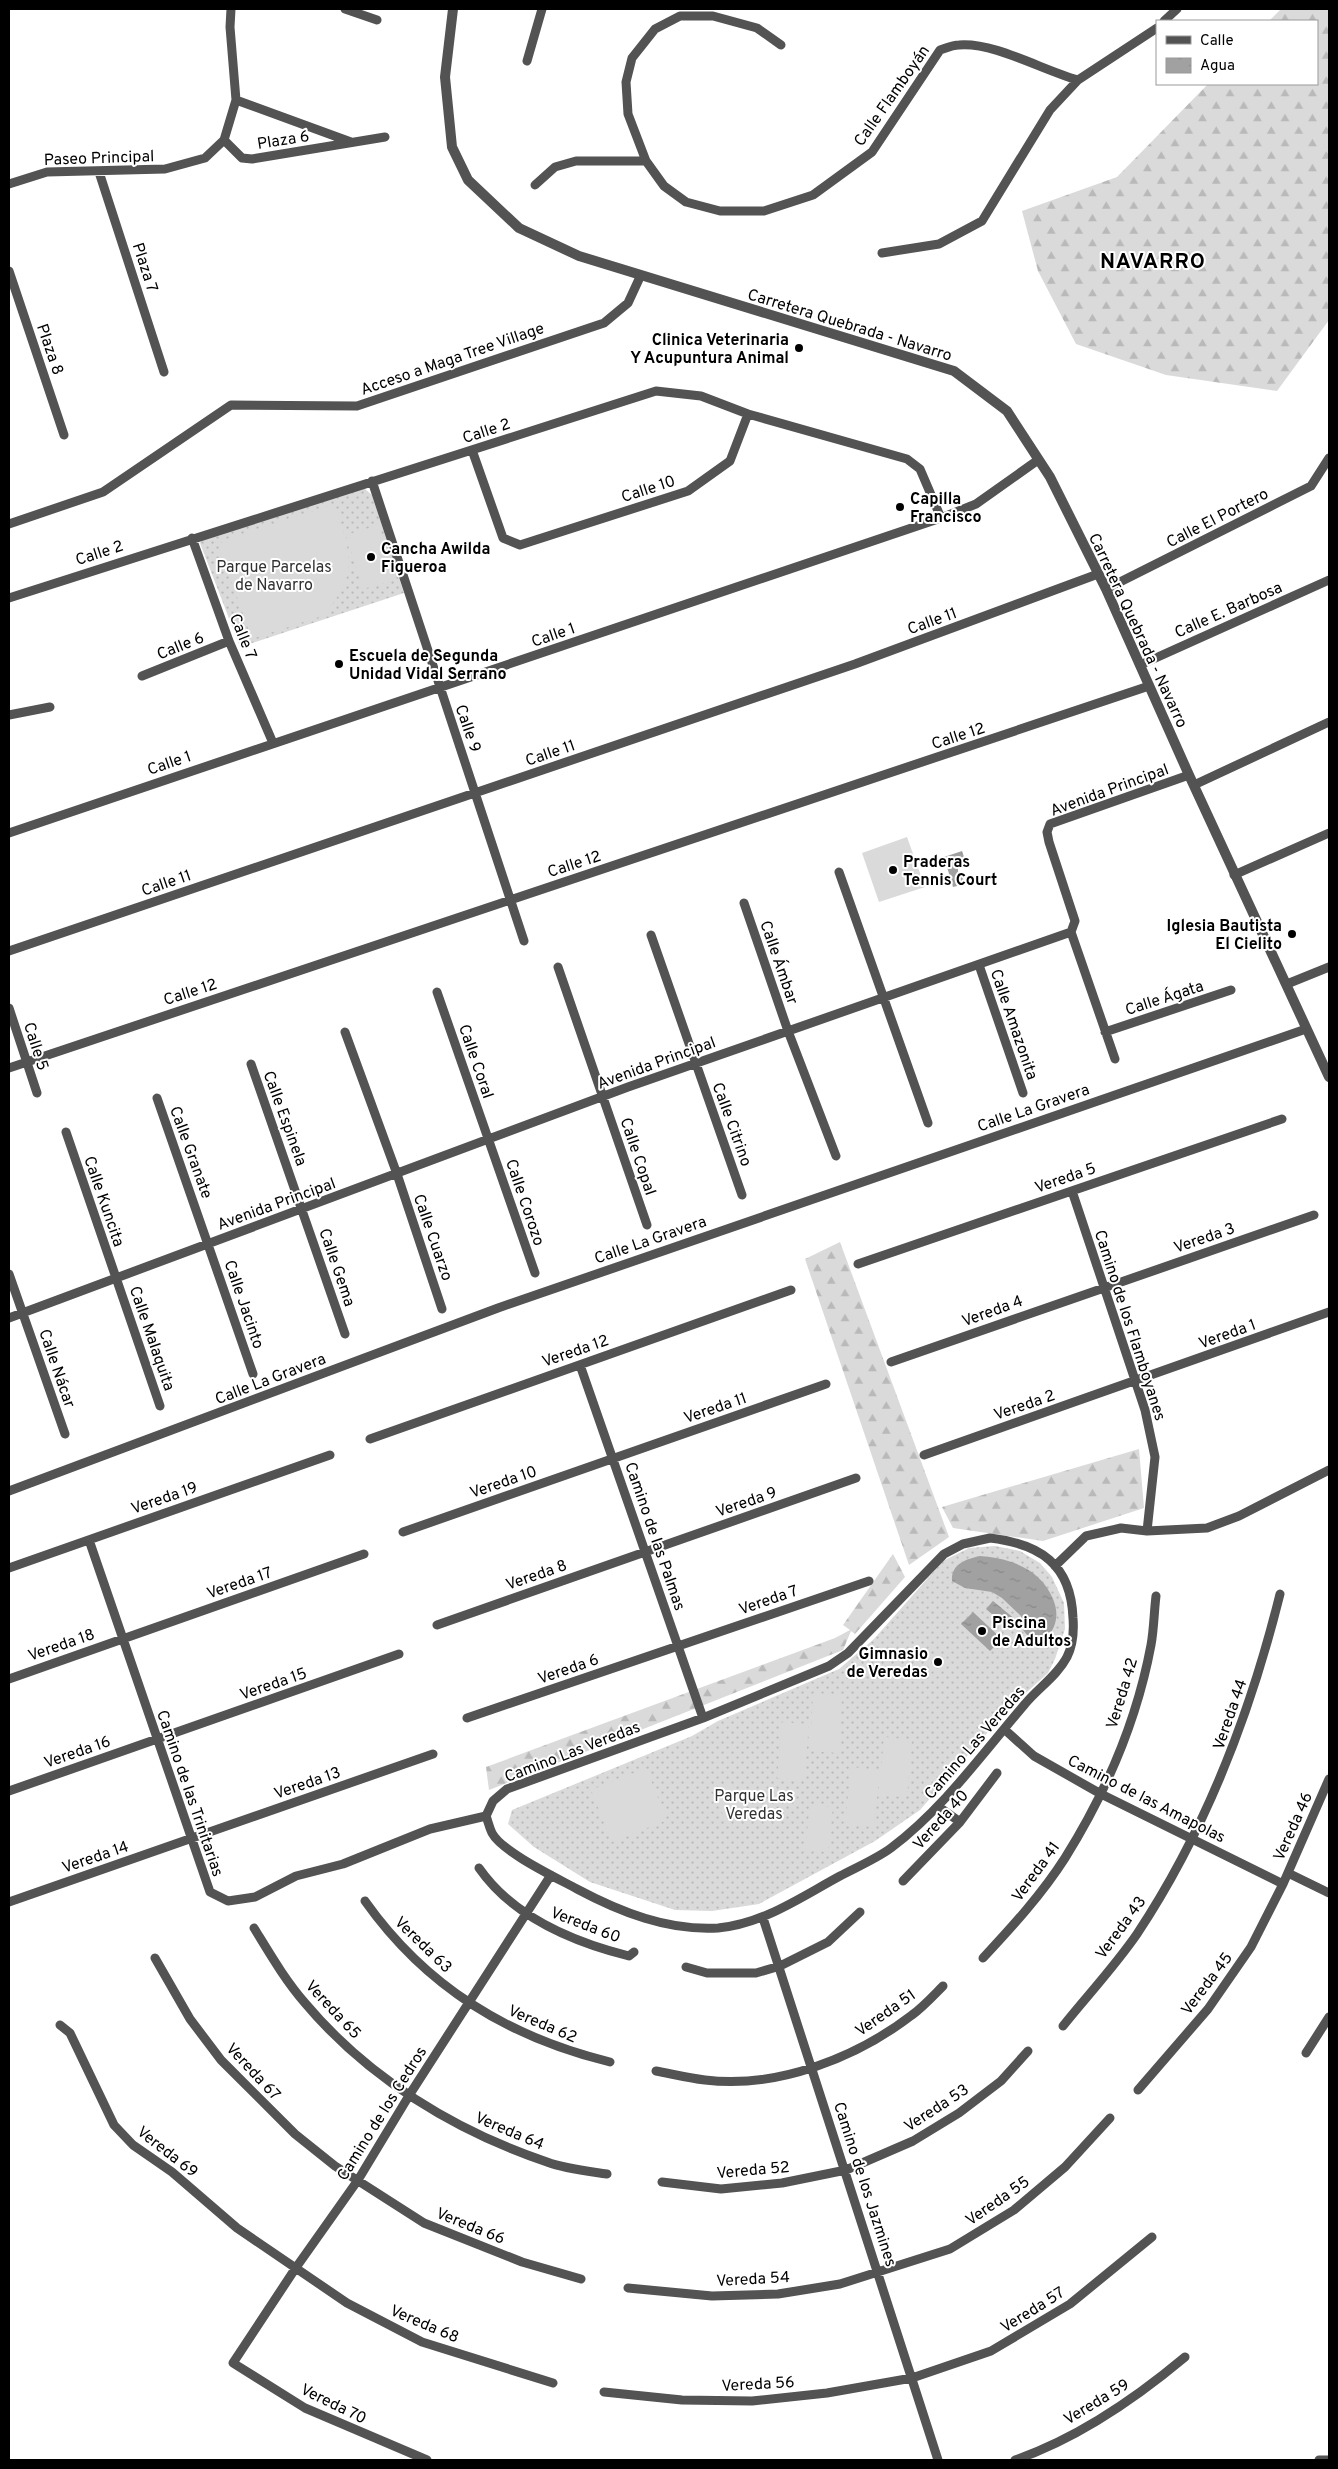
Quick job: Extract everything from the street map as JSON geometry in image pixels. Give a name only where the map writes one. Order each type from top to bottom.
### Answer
[{"type":"street","points":[[224,140],[236,100],[230,27],[231,9]]},
{"type":"street","points":[[345,9],[377,20]]},
{"type":"street","name":"Carretera Quebrada - Navarro","points":[[453,9],[445,77],[452,148],[468,180],[519,228],[568,252],[640,277],[954,371],[1007,411],[1050,478],[1106,589],[1188,775],[1329,1077]]},
{"type":"street","points":[[527,61],[542,9]]},
{"type":"street","points":[[1165,20],[1177,9]]},
{"type":"street","name":"Calle Flamboyán","points":[[780,45],[757,28],[713,16],[680,16],[656,29],[632,58],[626,82],[628,114],[646,161],[664,186],[686,202],[720,211],[764,211],[813,195],[872,152],[940,50],[958,44],[990,47],[1050,72],[1078,80]]},
{"type":"street","points":[[882,253],[940,244],[982,221],[1050,110],[1078,80],[1156,29]]},
{"type":"street","name":"Plaza 6","points":[[236,100],[354,143]]},
{"type":"street","name":"Plaza 6","points":[[224,140],[242,158],[252,159],[385,137]]},
{"type":"street","name":"Paseo Principal","points":[[9,184],[47,172],[165,170],[205,158],[224,140]]},
{"type":"street","points":[[535,185],[555,167],[576,161],[646,161]]},
{"type":"street","name":"Plaza 7","points":[[100,172],[164,372]]},
{"type":"street","name":"Plaza 8","points":[[9,271],[64,435]]},
{"type":"street","name":"Acceso a Maga Tree Village","points":[[9,524],[103,492],[230,405],[358,406],[604,323],[628,303],[640,277]]},
{"type":"street","name":"Calle 2","points":[[9,598],[656,391],[701,396],[748,414],[907,459],[920,469],[941,518]]},
{"type":"street","name":"Calle 10","points":[[472,450],[503,538],[520,545],[688,491],[730,461],[748,414]]},
{"type":"street","name":"Calle El Portero","points":[[1106,589],[1311,486],[1329,458]]},
{"type":"street","name":"Calle 1","points":[[9,833],[941,518],[976,504],[1038,460]]},
{"type":"street","name":"Calle 9","points":[[372,481],[524,941]]},
{"type":"street","name":"Calle 7","points":[[192,538],[229,641],[273,743]]},
{"type":"street","name":"Calle 11","points":[[9,951],[846,667],[1098,574]]},
{"type":"street","name":"Calle E. Barbosa","points":[[1140,665],[1329,580]]},
{"type":"street","name":"Calle 6","points":[[142,676],[229,641]]},
{"type":"street","name":"Calle 12","points":[[9,1068],[1149,686]]},
{"type":"street","points":[[9,715],[50,707]]},
{"type":"street","points":[[1194,785],[1329,722]]},
{"type":"street","name":"Avenida Principal","points":[[9,1318],[603,1097],[1071,932],[1075,921],[1049,842],[1047,832],[1050,824],[1188,775]]},
{"type":"street","points":[[1234,875],[1329,833]]},
{"type":"street","points":[[839,872],[928,1123]]},
{"type":"street","name":"Calle Ámbar","points":[[744,903],[788,1031],[836,1156]]},
{"type":"street","points":[[1071,932],[1115,1059]]},
{"type":"street","name":"Calle Citrino","points":[[651,935],[742,1195]]},
{"type":"street","name":"Calle Amazonita","points":[[979,965],[1023,1093]]},
{"type":"street","name":"Calle Copal","points":[[558,967],[647,1225]]},
{"type":"street","points":[[1287,984],[1329,967]]},
{"type":"street","name":"Calle Ágata","points":[[1105,1032],[1232,990]]},
{"type":"street","name":"Calle Coral","points":[[437,992],[488,1140]]},
{"type":"street","name":"Calle 5","points":[[9,1008],[37,1093]]},
{"type":"street","name":"Calle La Gravera","points":[[9,1491],[498,1308],[1306,1029]]},
{"type":"street","name":"Calle Cuarzo","points":[[345,1032],[397,1174],[442,1309]]},
{"type":"street","name":"Calle Espinela","points":[[251,1064],[303,1209]]},
{"type":"street","name":"Calle Granate","points":[[157,1098],[209,1244]]},
{"type":"street","name":"Vereda 5","points":[[858,1264],[1282,1119]]},
{"type":"street","name":"Calle Kuncita","points":[[66,1132],[117,1279]]},
{"type":"street","name":"Calle Corozo","points":[[488,1140],[535,1273]]},
{"type":"street","name":"Camino de los Flamboyanes","points":[[1072,1190],[1134,1382],[1146,1410],[1155,1457],[1147,1531]]},
{"type":"street","name":"Calle Gema","points":[[303,1209],[345,1334]]},
{"type":"street","name":"Vereda 3","points":[[1104,1287],[1314,1215]]},
{"type":"street","name":"Calle Jacinto","points":[[209,1244],[253,1374]]},
{"type":"street","name":"Calle Nácar","points":[[9,1274],[65,1434]]},
{"type":"street","name":"Calle Malaquita","points":[[117,1279],[160,1406]]},
{"type":"street","name":"Vereda 4","points":[[891,1362],[1104,1287]]},
{"type":"street","name":"Vereda 12","points":[[370,1439],[791,1290]]},
{"type":"street","name":"Vereda 1","points":[[1134,1382],[1329,1312]]},
{"type":"street","name":"Camino de las Palmas","points":[[580,1364],[703,1718]]},
{"type":"street","name":"Vereda 2","points":[[924,1455],[1134,1382]]},
{"type":"street","name":"Vereda 11","points":[[614,1458],[826,1384]]},
{"type":"street","name":"Vereda 19","points":[[9,1568],[330,1455]]},
{"type":"street","name":"Vereda 10","points":[[403,1532],[614,1458]]},
{"type":"street","points":[[1056,1566],[1086,1536],[1121,1528],[1147,1531],[1207,1528],[1239,1516],[1329,1470]]},
{"type":"street","name":"Vereda 9","points":[[646,1552],[856,1478]]},
{"type":"street","name":"Camino Las Veredas","points":[[990,1538],[1014,1541],[1035,1549],[1056,1566],[1066,1579],[1072,1600],[1074,1634],[1067,1657],[1054,1674],[1027,1701],[940,1807],[889,1849],[764,1918],[717,1928],[675,1927],[611,1907],[514,1853],[492,1834],[486,1816],[492,1801],[507,1789],[703,1718],[835,1662],[848,1654],[944,1554],[963,1544],[990,1538]]},
{"type":"street","name":"Camino de las Trinitarias","points":[[89,1540],[156,1740],[210,1892],[228,1901],[255,1897],[296,1876],[343,1864],[430,1829],[486,1816]]},
{"type":"street","name":"Vereda 8","points":[[437,1625],[646,1552]]},
{"type":"street","name":"Vereda 17","points":[[123,1638],[364,1554]]},
{"type":"street","name":"Vereda 7","points":[[678,1646],[869,1581]]},
{"type":"street","name":"Vereda 44","points":[[1192,1840],[1232,1752],[1264,1659],[1280,1594]]},
{"type":"street","name":"Vereda 42","points":[[1100,1794],[1133,1715],[1151,1645],[1156,1596]]},
{"type":"street","name":"Vereda 18","points":[[9,1679],[123,1638]]},
{"type":"street","name":"Vereda 6","points":[[468,1718],[678,1646]]},
{"type":"street","name":"Vereda 15","points":[[156,1740],[399,1654]]},
{"type":"street","name":"Camino de las Amapolas","points":[[1004,1729],[1034,1756],[1100,1794],[1282,1884]]},
{"type":"street","name":"Vereda 16","points":[[9,1791],[156,1740]]},
{"type":"street","name":"Vereda 13","points":[[191,1839],[433,1754]]},
{"type":"street","name":"Vereda 40","points":[[903,1882],[960,1822],[997,1773]]},
{"type":"street","name":"Vereda 46","points":[[1282,1884],[1329,1779]]},
{"type":"street","name":"Vereda 41","points":[[983,1958],[1011,1928],[1064,1859],[1100,1794]]},
{"type":"street","points":[[940,1807],[960,1822]]},
{"type":"street","name":"Vereda 14","points":[[9,1902],[191,1839]]},
{"type":"street","name":"Vereda 43","points":[[1063,2026],[1136,1936],[1192,1840]]},
{"type":"street","points":[[479,1868],[494,1886],[527,1914]]},
{"type":"street","points":[[1288,1873],[1329,1893]]},
{"type":"street","name":"Camino de los Cedros","points":[[233,2363],[295,2269],[358,2180],[410,2094],[551,1875]]},
{"type":"street","name":"Vereda 45","points":[[1138,2090],[1208,2009],[1251,1947],[1282,1884]]},
{"type":"street","name":"Vereda 63","points":[[365,1901],[401,1947],[433,1977],[468,2004]]},
{"type":"street","points":[[686,1967],[707,1973],[756,1973],[780,1966],[828,1942],[860,1912]]},
{"type":"street","name":"Vereda 60","points":[[527,1914],[556,1931],[588,1944],[629,1956],[634,1952]]},
{"type":"street","name":"Camino de los Jazmines","points":[[764,1918],[938,2460]]},
{"type":"street","name":"Vereda 65","points":[[254,1928],[280,1970],[305,2004],[371,2068],[410,2094]]},
{"type":"street","name":"Vereda 67","points":[[155,1958],[190,2019],[221,2060],[295,2134],[335,2166],[358,2180]]},
{"type":"street","name":"Vereda 51","points":[[656,2071],[706,2080],[752,2080],[789,2074],[868,2045],[914,2014],[943,1986]]},
{"type":"street","name":"Vereda 62","points":[[468,2004],[506,2025],[551,2045],[610,2062]]},
{"type":"street","points":[[1306,2053],[1329,2017]]},
{"type":"street","name":"Vereda 69","points":[[60,2025],[70,2033],[114,2125],[133,2145],[172,2172],[237,2228],[295,2269]]},
{"type":"street","name":"Vereda 53","points":[[846,2170],[913,2141],[959,2113],[1001,2081],[1028,2051]]},
{"type":"street","name":"Vereda 64","points":[[410,2094],[443,2117],[488,2139],[548,2163],[606,2174]]},
{"type":"street","name":"Vereda 55","points":[[878,2272],[950,2249],[1014,2210],[1065,2167],[1110,2118]]},
{"type":"street","name":"Vereda 52","points":[[662,2182],[721,2189],[782,2183],[846,2170]]},
{"type":"street","name":"Vereda 66","points":[[358,2180],[424,2222],[522,2262],[582,2279]]},
{"type":"street","name":"Vereda 57","points":[[912,2378],[991,2352],[1070,2304],[1152,2237]]},
{"type":"street","name":"Vereda 68","points":[[295,2269],[347,2303],[422,2342],[553,2383]]},
{"type":"street","name":"Vereda 54","points":[[628,2288],[712,2296],[778,2294],[840,2284],[878,2272]]},
{"type":"street","name":"Vereda 59","points":[[1015,2460],[1029,2456],[1096,2421],[1151,2385],[1185,2357]]},
{"type":"street","name":"Vereda 70","points":[[233,2363],[305,2408],[427,2460]]},
{"type":"street","name":"Vereda 56","points":[[604,2392],[682,2400],[752,2401],[827,2392],[912,2378]]},
{"type":"street","points":[[1319,2460],[1329,2460]]},
{"type":"green space","points":[[1281,9],[1329,9],[1329,320],[1277,391],[1166,375],[1076,344],[1038,271],[1022,211],[1117,177],[1207,85],[1318,85],[1318,20],[1270,20]]},
{"type":"green space","name":"Parque Parcelas de Navarro","points":[[358,488],[365,489],[372,495],[404,593],[240,647],[200,543],[204,536]]},
{"type":"green space","points":[[335,504],[345,538],[349,565],[346,579],[338,595],[325,615],[252,639],[219,547],[223,540]]},
{"type":"green space","name":"Cancha Awilda Figueroa","points":[[379,525],[396,580],[363,589],[346,535]]},
{"type":"green space","name":"Praderas Tennis Court","points":[[907,837],[925,887],[879,902],[862,853]]},
{"type":"green space","points":[[840,1242],[949,1537],[909,1565],[805,1259]]},
{"type":"green space","points":[[1139,1449],[1144,1508],[1043,1541],[953,1528],[942,1507]]},
{"type":"green space","name":"Parque Las Veredas","points":[[995,1546],[1020,1551],[1040,1563],[1052,1577],[1064,1603],[1065,1629],[1055,1659],[1048,1673],[1009,1708],[920,1810],[875,1841],[759,1904],[712,1911],[675,1910],[590,1882],[534,1847],[508,1824],[512,1810],[692,1736],[718,1721],[839,1669],[874,1639],[943,1561],[969,1548]]},
{"type":"green space","points":[[893,1554],[905,1577],[855,1634],[851,1631],[843,1650],[489,1790],[486,1767],[835,1638],[850,1630],[843,1625]]},
{"type":"green space","points":[[813,1693],[842,1695],[839,1753],[810,1751]]},
{"type":"green space","points":[[782,1722],[809,1724],[804,1780],[777,1778]]},
{"type":"green space","points":[[884,1737],[912,1740],[907,1797],[879,1795]]},
{"type":"green space","points":[[851,1767],[880,1770],[874,1827],[845,1824]]},
{"type":"green space","points":[[646,1768],[667,1820],[612,1842],[591,1790]]},
{"type":"green space","points":[[729,1782],[743,1811],[725,1819],[712,1790]]},
{"type":"green space","points":[[810,1805],[833,1807],[828,1852],[805,1850]]},
{"type":"water","points":[[962,851],[965,860],[958,862],[958,875],[963,878],[965,884],[953,887],[944,857]]},
{"type":"water","points":[[980,1556],[1002,1559],[1013,1563],[1033,1573],[1041,1580],[1048,1589],[1056,1609],[1055,1624],[1047,1638],[1032,1641],[1023,1630],[1021,1616],[1002,1598],[992,1592],[965,1588],[952,1581],[954,1570],[960,1563]]},
{"type":"water","points":[[993,1601],[1016,1620],[1008,1628],[986,1609]]},
{"type":"water","name":"Piscina de Adultos","points":[[973,1612],[1002,1639],[990,1651],[961,1624]]},
{"type":"place","name":"Clinica Veterinaria Y Acupuntura Animal","points":[[799,348]]},
{"type":"place","name":"Capilla Francisco","points":[[900,507]]},
{"type":"place","name":"Cancha Awilda Figueroa","points":[[371,557]]},
{"type":"place","name":"Escuela de Segunda Unidad Vidal Serrano","points":[[339,664]]},
{"type":"place","name":"Praderas Tennis Court","points":[[893,870]]},
{"type":"place","name":"Iglesia Bautista El Cielito","points":[[1292,934]]},
{"type":"place","name":"Piscina de Adultos","points":[[982,1631]]},
{"type":"place","name":"Gimnasio de Veredas","points":[[938,1662]]},
{"type":"district","name":"NAVARRO","points":[[1153,261]]}]
